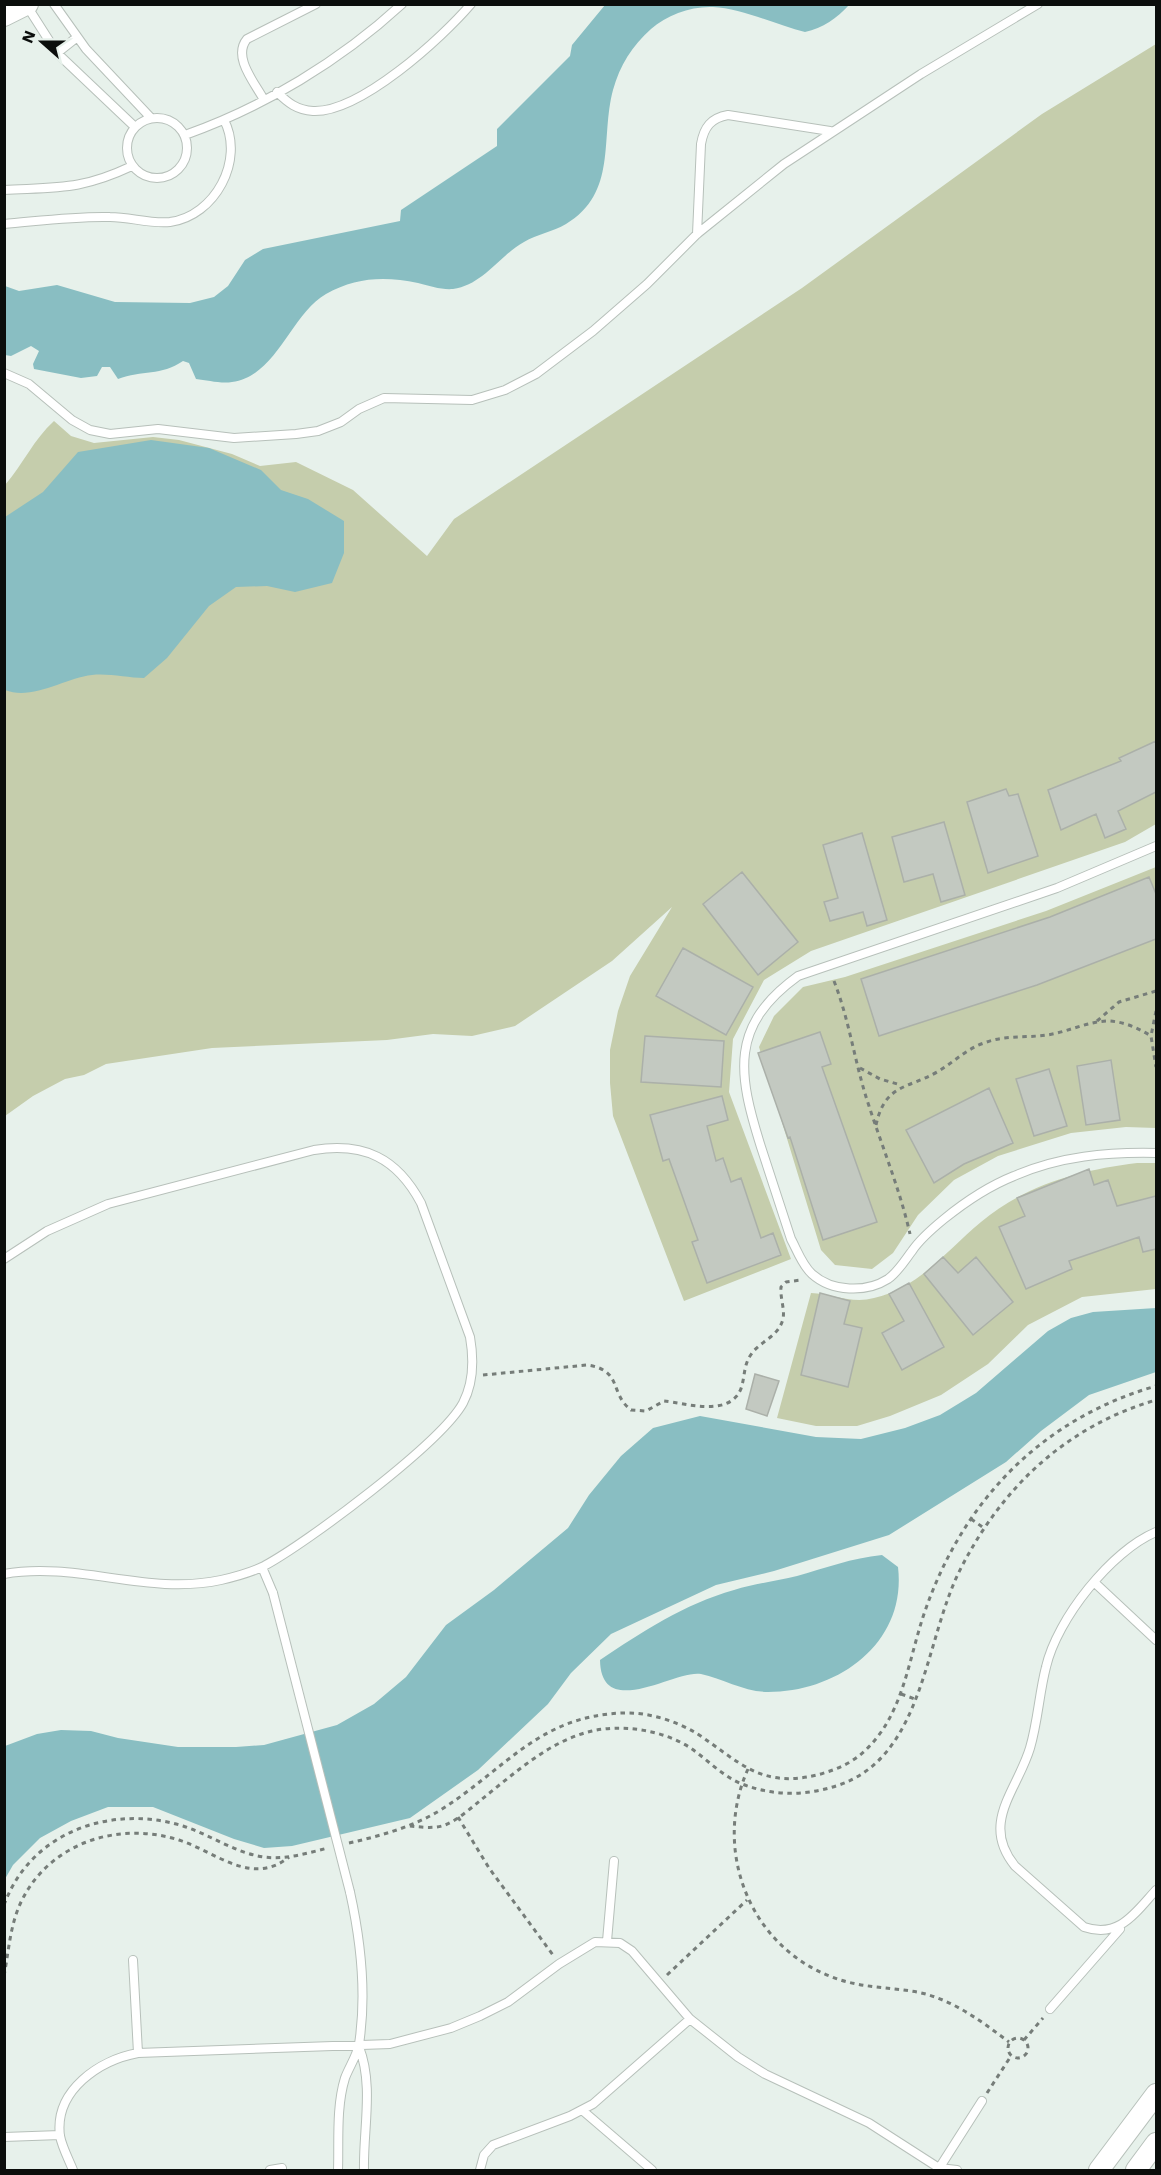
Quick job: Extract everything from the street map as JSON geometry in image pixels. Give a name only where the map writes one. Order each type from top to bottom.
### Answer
[{"type":"street","points":[[4,16],[27,5]]},
{"type":"street","points":[[1099,2170],[1156,2094]]},
{"type":"street","points":[[1136,2170],[1156,2144]]},
{"type":"lane","points":[[54,4],[76,38],[151,118]]},
{"type":"lane","points":[[264,100],[240,53],[242,45],[247,39],[316,4]]},
{"type":"lane","points":[[185,135],[224,120],[264,100],[352,45],[402,4]]},
{"type":"lane","points":[[277,92],[292,106],[314,111],[337,106],[378,85],[416,59],[451,28],[471,4]]},
{"type":"lane","points":[[4,373],[29,384],[72,420],[90,430],[110,434],[158,429],[234,438],[318,431],[384,398],[472,400],[506,390],[536,374],[593,331],[739,198],[830,132],[1038,4]]},
{"type":"lane","points":[[27,5],[57,53],[135,127]]},
{"type":"lane","points":[[57,53],[76,38]]},
{"type":"lane","points":[[697,234],[701,144],[703,133],[709,123],[718,117],[728,115],[830,132]]},
{"type":"lane","points":[[151,118],[171,121],[185,135],[187,155],[183,164],[168,177],[148,177],[132,166],[127,146],[135,127],[151,118]]},
{"type":"lane","points":[[4,224],[111,217],[171,222],[192,214],[211,200],[224,180],[233,145],[224,120]]},
{"type":"lane","points":[[4,190],[74,187],[104,179],[132,166]]},
{"type":"lane","points":[[1156,846],[1057,888],[980,916],[820,966],[798,976],[778,990],[762,1009],[751,1030],[744,1053],[743,1077],[747,1101],[791,1239],[812,1274],[830,1285],[849,1289],[870,1287],[889,1278],[944,1219],[977,1195],[1014,1176],[1053,1162],[1093,1154],[1156,1153]]},
{"type":"lane","points":[[4,1259],[47,1231],[108,1204],[314,1150],[348,1148],[367,1152],[398,1170],[413,1187],[470,1337],[473,1356],[472,1376],[463,1403],[442,1430],[360,1498],[262,1567],[221,1580],[170,1585],[61,1570],[4,1574]]},
{"type":"lane","points":[[1122,1926],[1110,1931],[1096,1932],[1084,1928],[1015,1866],[1000,1840],[999,1826],[1002,1811],[1030,1749],[1046,1665],[1058,1635],[1074,1607],[1119,1556],[1156,1532]]},
{"type":"lane","points":[[262,1567],[273,1593],[358,1931],[363,2009],[359,2047],[345,2078],[342,2095],[338,2170]]},
{"type":"lane","points":[[1095,1583],[1156,1640]]},
{"type":"lane","points":[[607,1941],[614,1861]]},
{"type":"lane","points":[[1050,2009],[1156,1890]]},
{"type":"lane","points":[[74,2170],[60,2135],[63,2113],[71,2094],[84,2078],[100,2065],[118,2057],[138,2053],[359,2047],[390,2044],[451,2028],[508,2002],[585,1947],[607,1941],[620,1943],[632,1951],[660,1981],[690,2019],[738,2057],[765,2073],[869,2123],[939,2170],[957,2170]]},
{"type":"lane","points":[[133,1960],[138,2053]]},
{"type":"lane","points":[[480,2170],[484,2155],[493,2145],[582,2110],[603,2097],[690,2019]]},
{"type":"lane","points":[[359,2047],[368,2080],[364,2170]]},
{"type":"lane","points":[[939,2170],[982,2101]]},
{"type":"lane","points":[[582,2110],[652,2170]]},
{"type":"lane","points":[[4,2137],[60,2135]]},
{"type":"lane","points":[[270,2170],[282,2168]]},
{"type":"path","points":[[834,981],[849,1024],[876,1125],[897,1186],[914,1249]]},
{"type":"path","points":[[1095,1022],[1119,1002],[1156,991]]},
{"type":"path","points":[[1156,1011],[1152,1036],[1156,1067]]},
{"type":"path","points":[[876,1125],[884,1102],[901,1086],[926,1078],[984,1043],[998,1039],[1055,1034],[1095,1022],[1125,1023],[1152,1036]]},
{"type":"path","points":[[860,1068],[901,1086]]},
{"type":"path","points":[[472,1376],[587,1365],[599,1367],[614,1378],[622,1400],[631,1410],[646,1411],[664,1401],[680,1406],[724,1405],[739,1393],[745,1366],[752,1352],[779,1330],[784,1313],[781,1292],[784,1284],[790,1280],[802,1280],[812,1274]]},
{"type":"path","points":[[345,1844],[408,1826],[436,1812],[463,1795],[521,1748],[553,1728],[589,1715],[627,1713],[663,1718],[695,1733],[748,1769],[776,1777],[805,1778],[833,1771],[858,1757],[879,1737],[895,1712],[924,1615],[946,1562],[971,1519],[1005,1475],[1040,1442],[1080,1416],[1123,1396],[1156,1386]]},
{"type":"path","points":[[408,1826],[444,1826],[560,1742],[592,1731],[627,1728],[658,1734],[687,1746],[741,1784],[773,1793],[806,1793],[838,1786],[867,1770],[892,1747],[909,1719],[939,1620],[960,1569],[984,1528],[1016,1485],[1050,1455],[1088,1427],[1129,1408],[1156,1400]]},
{"type":"path","points":[[971,1519],[984,1528]]},
{"type":"path","points":[[901,1694],[915,1700]]},
{"type":"path","points":[[748,1769],[741,1784],[734,1823],[736,1862],[747,1900],[762,1925],[782,1946],[805,1964],[831,1977],[859,1985],[920,1993],[950,2003],[979,2019],[1009,2042]]},
{"type":"path","points":[[458,1816],[509,1897],[559,1964]]},
{"type":"path","points":[[4,1905],[9,1893],[28,1865],[54,1842],[84,1826],[117,1818],[152,1818],[185,1827],[243,1853],[266,1857],[289,1857],[334,1846]]},
{"type":"path","points":[[4,1976],[11,1929],[22,1900],[39,1874],[62,1854],[89,1839],[119,1832],[150,1832],[180,1840],[239,1866],[256,1870],[274,1867],[289,1857]]},
{"type":"path","points":[[660,1981],[747,1900]]},
{"type":"path","points":[[1024,2040],[1050,2009]]},
{"type":"path","points":[[1014,2038],[1024,2040],[1028,2044],[1026,2055],[1021,2058],[1011,2056],[1008,2052],[1009,2042],[1014,2038]]},
{"type":"path","points":[[982,2101],[1011,2056]]},
{"type":"green space","points":[[1156,44],[1156,824],[1125,842],[811,951],[764,980],[733,1039],[729,1092],[791,1259],[684,1301],[613,1116],[610,1050],[618,1011],[630,976],[672,907],[612,961],[515,1026],[472,1036],[433,1034],[387,1040],[212,1048],[106,1064],[84,1075],[65,1079],[33,1096],[5,1116],[5,485],[40,436],[54,421],[71,436],[94,443],[153,437],[179,440],[232,454],[260,466],[296,462],[353,490],[427,556],[454,519],[802,288],[1042,114]]},
{"type":"green space","points":[[1156,867],[1156,1128],[1126,1127],[1071,1133],[998,1156],[954,1180],[918,1215],[893,1253],[872,1269],[835,1265],[821,1250],[759,1047],[774,1016],[803,987],[845,977],[1046,911]]},
{"type":"green space","points":[[1137,1163],[1156,1163],[1156,1289],[1082,1297],[1028,1325],[988,1364],[941,1395],[890,1416],[857,1426],[816,1426],[777,1418],[811,1293],[866,1300],[890,1293],[919,1277],[981,1222],[1016,1198],[1074,1175]]},
{"type":"water","points":[[605,5],[849,5],[829,22],[805,32],[747,14],[713,7],[680,12],[664,20],[638,42],[619,72],[609,108],[600,181],[593,197],[582,211],[561,227],[524,242],[482,276],[464,286],[444,289],[394,279],[382,279],[360,281],[337,288],[313,304],[272,357],[261,369],[247,377],[232,382],[196,379],[189,363],[183,361],[167,369],[118,379],[110,367],[102,367],[97,376],[81,378],[34,369],[33,364],[39,351],[31,346],[11,356],[5,355],[5,286],[19,291],[57,285],[115,302],[190,303],[214,297],[228,286],[245,260],[263,249],[400,221],[401,210],[497,146],[497,129],[570,56],[572,45]]},
{"type":"water","points":[[151,440],[209,448],[261,470],[281,490],[308,499],[344,521],[344,553],[332,583],[295,592],[267,586],[236,587],[209,606],[167,658],[144,678],[92,675],[26,693],[5,690],[5,517],[43,492],[78,452]]},
{"type":"water","points":[[1156,1308],[1156,1372],[1089,1395],[1041,1431],[1006,1462],[889,1535],[774,1571],[716,1585],[611,1634],[571,1673],[548,1704],[478,1770],[410,1818],[292,1846],[264,1848],[234,1839],[153,1807],[108,1807],[71,1821],[40,1838],[13,1865],[5,1879],[5,1746],[37,1734],[61,1730],[91,1731],[118,1738],[178,1747],[236,1747],[264,1745],[337,1725],[374,1704],[406,1677],[446,1625],[494,1590],[568,1528],[589,1495],[621,1456],[653,1428],[700,1416],[816,1437],[861,1439],[905,1428],[940,1415],[976,1393],[1048,1331],[1071,1318],[1093,1312]]},
{"type":"water","points":[[882,1555],[898,1567],[898,1594],[891,1619],[879,1640],[863,1658],[819,1683],[794,1690],[768,1692],[742,1688],[701,1674],[626,1690],[613,1688],[604,1678],[600,1660],[648,1629],[698,1603],[742,1588]]},
{"type":"building","points":[[1156,741],[1156,792],[1118,811],[1126,829],[1105,838],[1096,814],[1061,830],[1048,790],[1121,761],[1119,758]]},
{"type":"building","points":[[1006,789],[1009,796],[1018,794],[1038,856],[988,873],[967,802]]},
{"type":"building","points":[[944,822],[965,895],[941,902],[933,874],[904,882],[892,837]]},
{"type":"building","points":[[862,833],[887,920],[867,926],[863,912],[830,921],[824,902],[838,898],[823,845]]},
{"type":"building","points":[[742,872],[798,942],[758,975],[703,904]]},
{"type":"building","points":[[1149,877],[1156,894],[1156,939],[1037,985],[879,1036],[861,979],[1050,917]]},
{"type":"building","points":[[683,948],[753,987],[726,1035],[656,996]]},
{"type":"building","points":[[820,1032],[831,1064],[822,1067],[877,1222],[823,1240],[790,1137],[788,1138],[758,1053]]},
{"type":"building","points":[[645,1036],[724,1041],[721,1087],[641,1082]]},
{"type":"building","points":[[1111,1060],[1120,1120],[1086,1125],[1077,1066]]},
{"type":"building","points":[[1049,1069],[1067,1126],[1034,1136],[1016,1079]]},
{"type":"building","points":[[989,1088],[1013,1143],[964,1164],[934,1183],[906,1130]]},
{"type":"building","points":[[722,1096],[728,1120],[707,1126],[716,1161],[723,1158],[731,1182],[741,1178],[761,1238],[773,1233],[781,1255],[707,1283],[692,1242],[698,1240],[669,1159],[663,1161],[650,1115]]},
{"type":"building","points":[[1089,1169],[1094,1185],[1108,1180],[1117,1206],[1156,1196],[1156,1249],[1143,1252],[1139,1237],[1069,1261],[1072,1269],[1026,1289],[999,1227],[1025,1216],[1017,1198]]},
{"type":"building","points":[[943,1257],[958,1273],[976,1257],[1013,1302],[973,1335],[924,1274]]},
{"type":"building","points":[[909,1283],[944,1347],[902,1370],[882,1333],[904,1321],[889,1294]]},
{"type":"building","points":[[820,1293],[850,1301],[844,1324],[862,1328],[848,1387],[801,1375]]},
{"type":"building","points":[[755,1374],[779,1381],[767,1416],[746,1409]]}]
